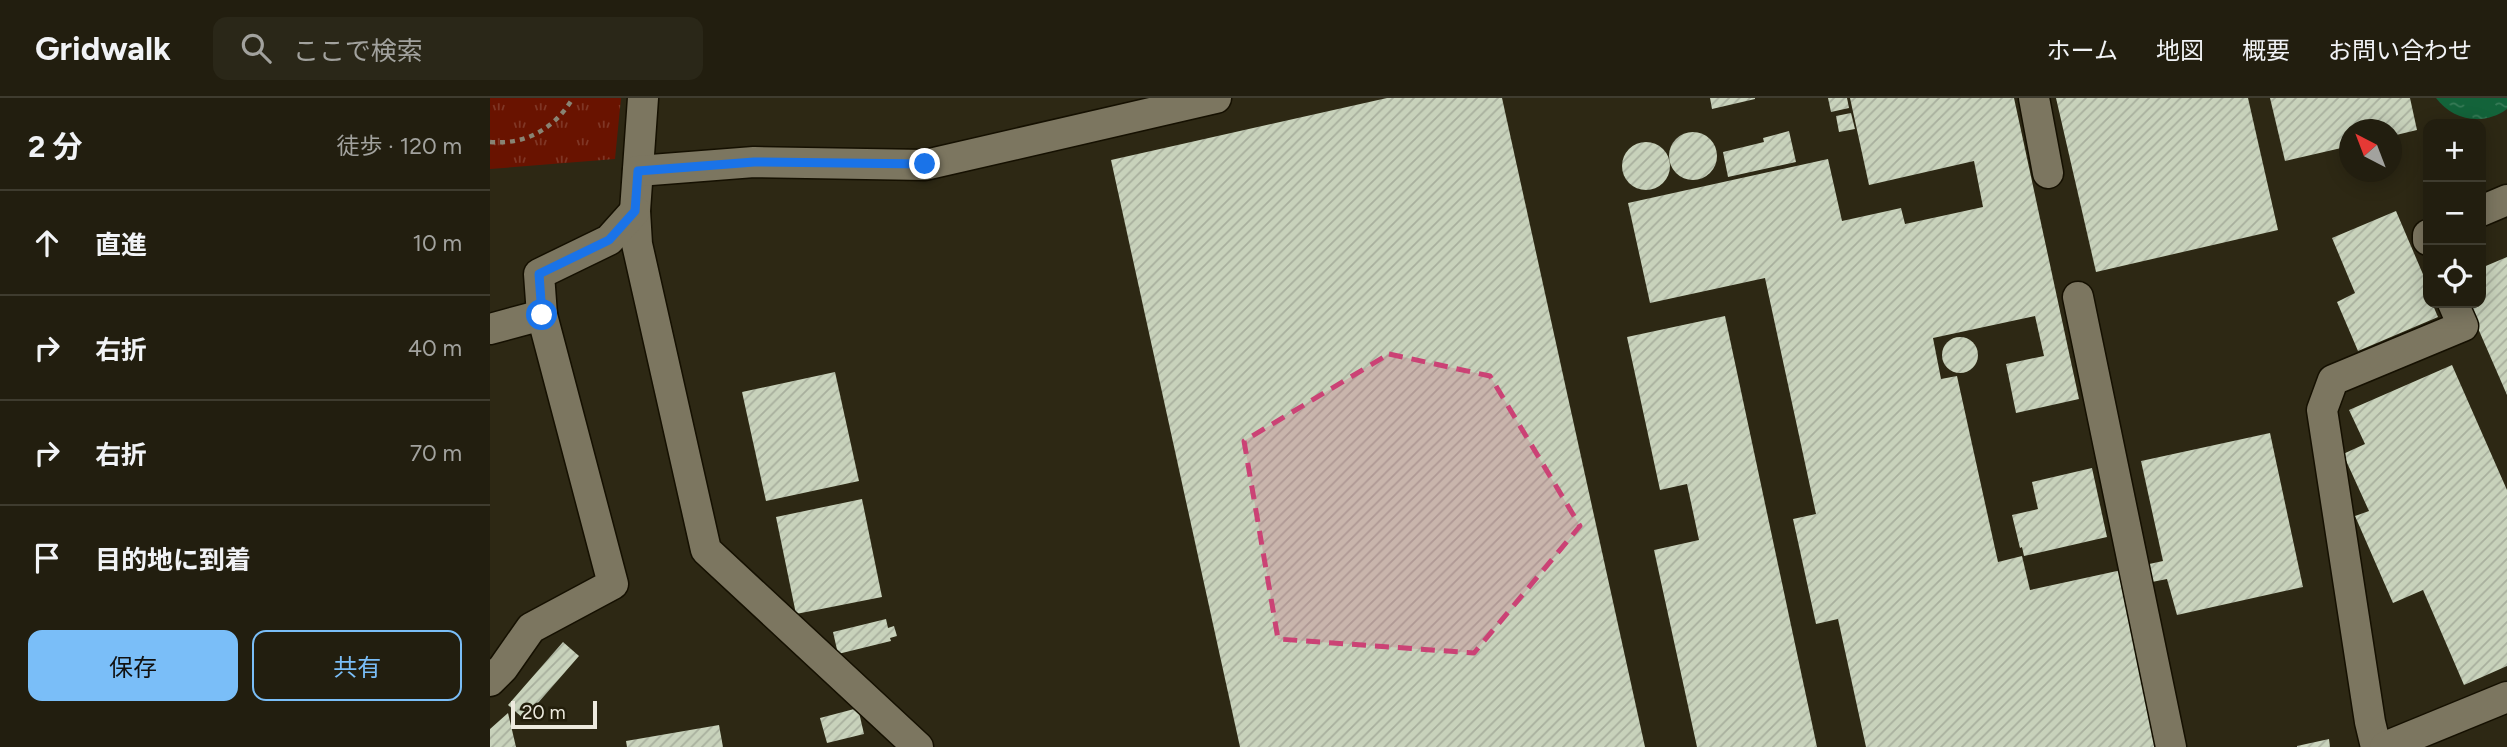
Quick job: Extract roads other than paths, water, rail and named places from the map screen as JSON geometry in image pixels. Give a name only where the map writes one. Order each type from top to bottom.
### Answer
[{"type":"street","points":[[643,98],[635,211],[638,244],[706,550],[918,747]]},
{"type":"street","points":[[638,171],[754,162],[925,164],[1216,98]]},
{"type":"street","points":[[2034,98],[2048,173]]},
{"type":"street","points":[[2486,209],[2507,200]]},
{"type":"street","points":[[490,681],[503,668],[531,628],[613,584],[542,315],[539,274],[609,240],[635,211]]},
{"type":"street","points":[[2078,297],[2171,747]]},
{"type":"street","points":[[2376,747],[2322,410],[2333,380],[2463,326],[2456,308]]},
{"type":"street","points":[[490,329],[542,315]]},
{"type":"street","points":[[2385,747],[2507,697]]},
{"type":"water","points":[[2436,98],[2507,98],[2507,109],[2489,118],[2460,116],[2443,106]]}]
